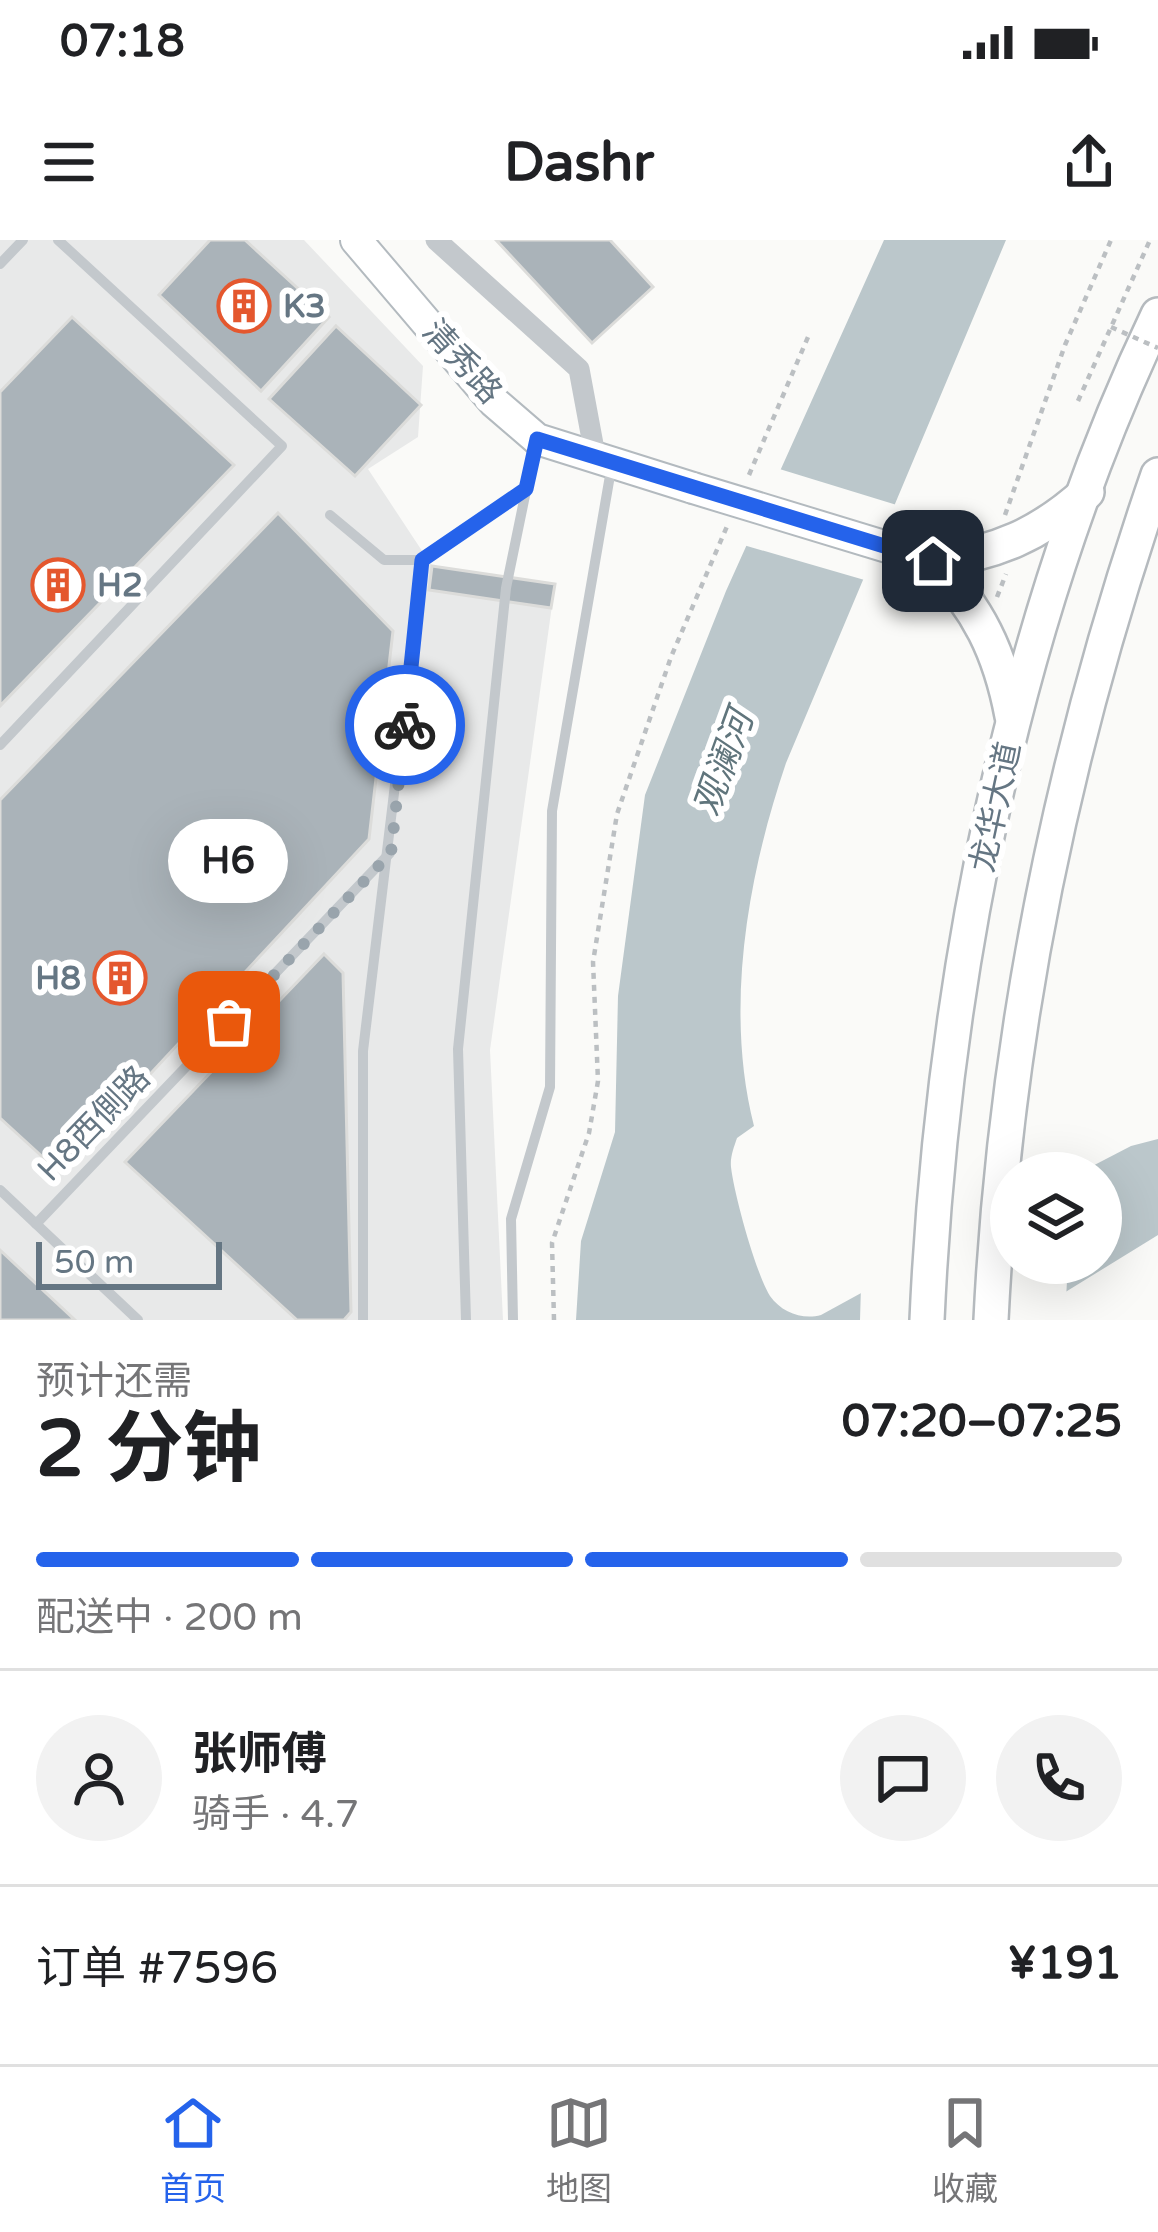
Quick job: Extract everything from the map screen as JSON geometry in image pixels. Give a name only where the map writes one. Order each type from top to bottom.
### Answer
[{"type":"main road","name":"龙华大道","points":[[927,1320],[939,1152],[970,939],[1013,726],[1088,491],[1158,315]]},
{"type":"main road","name":"龙华大道","points":[[991,1320],[1013,1044],[1051,851],[1087,706],[1158,475]]},
{"type":"main road","points":[[933,561],[977,555],[1022,539],[1088,491]]},
{"type":"main road","points":[[933,561],[972,604],[992,640],[1013,726]]},
{"type":"street","name":"清秀路","points":[[356,240],[494,401],[537,439],[933,561]]},
{"type":"street","points":[[436,240],[579,369],[604,458]]},
{"type":"lane","points":[[0,264],[23,240]]},
{"type":"lane","points":[[0,745],[282,446],[58,240]]},
{"type":"lane","points":[[466,1320],[458,1049],[506,588],[537,439]]},
{"type":"lane","points":[[513,1320],[511,1219],[550,1087],[552,811],[604,458]]},
{"type":"lane","points":[[330,515],[384,560],[422,560],[526,489]]},
{"type":"lane","points":[[363,1320],[363,1051],[391,853],[422,560]]},
{"type":"lane","name":"H8西側路","points":[[36,1224],[391,853]]},
{"type":"lane","points":[[0,1190],[135,1319]]},
{"type":"path","points":[[1003,520],[1064,345],[1111,240]]},
{"type":"path","points":[[1078,401],[1150,240]]},
{"type":"path","points":[[1111,327],[1158,348]]},
{"type":"path","points":[[744,487],[808,337]]},
{"type":"path","points":[[554,1320],[552,1243],[589,1133],[598,1081],[593,962],[617,814],[671,658],[735,508]]},
{"type":"path","points":[[995,602],[1011,562]]},
{"type":"shaded area","points":[[0,240],[304,240],[423,366],[418,437],[368,469],[432,566],[555,584],[490,1050],[503,1320],[0,1320]]},
{"type":"water","name":"观澜河","points":[[884,240],[1006,240],[772,806],[751,896],[741,989],[745,1081],[754,1126],[737,1138],[731,1160],[758,1270],[770,1296],[787,1311],[807,1317],[821,1315],[990,1222],[990,1284],[1078,1284],[1020,1320],[576,1320],[581,1241],[615,1132],[618,996],[645,795],[726,591]]},
{"type":"water","points":[[1158,1139],[1158,1235],[1122,1257],[1119,1152]]},
{"type":"pier","points":[[773,467],[900,506],[868,581],[740,544]]},
{"type":"pier","points":[[990,1215],[990,1284],[1067,1284],[1066,1299],[1031,1320],[860,1320],[861,1286]]},
{"type":"building","name":"K3","points":[[210,240],[245,240],[329,317],[261,391],[159,295]]},
{"type":"building","points":[[496,240],[610,240],[653,287],[592,343]]},
{"type":"building","name":"H2","points":[[72,317],[234,465],[0,706],[0,392]]},
{"type":"building","points":[[336,326],[421,405],[355,476],[269,399]]},
{"type":"building","name":"H8","points":[[278,513],[393,631],[369,839],[59,1172],[0,1118],[0,800]]},
{"type":"building","points":[[432,566],[555,584],[551,608],[429,590]]},
{"type":"building","points":[[324,954],[343,973],[351,1312],[344,1320],[297,1320],[125,1162]]},
{"type":"building","points":[[0,1250],[75,1320],[0,1320]]},
{"type":"way so far","points":[[229,1022],[391,853],[405,725]]},
{"type":"place","name":"K3","points":[[244,306]]},
{"type":"place","name":"H2","points":[[58,585]]},
{"type":"place","name":"H8","points":[[120,978]]},
{"type":"place","name":"H6","points":[[229,1022]]},
{"type":"route","points":[[405,725],[422,560],[526,489],[537,439],[933,561]]}]
